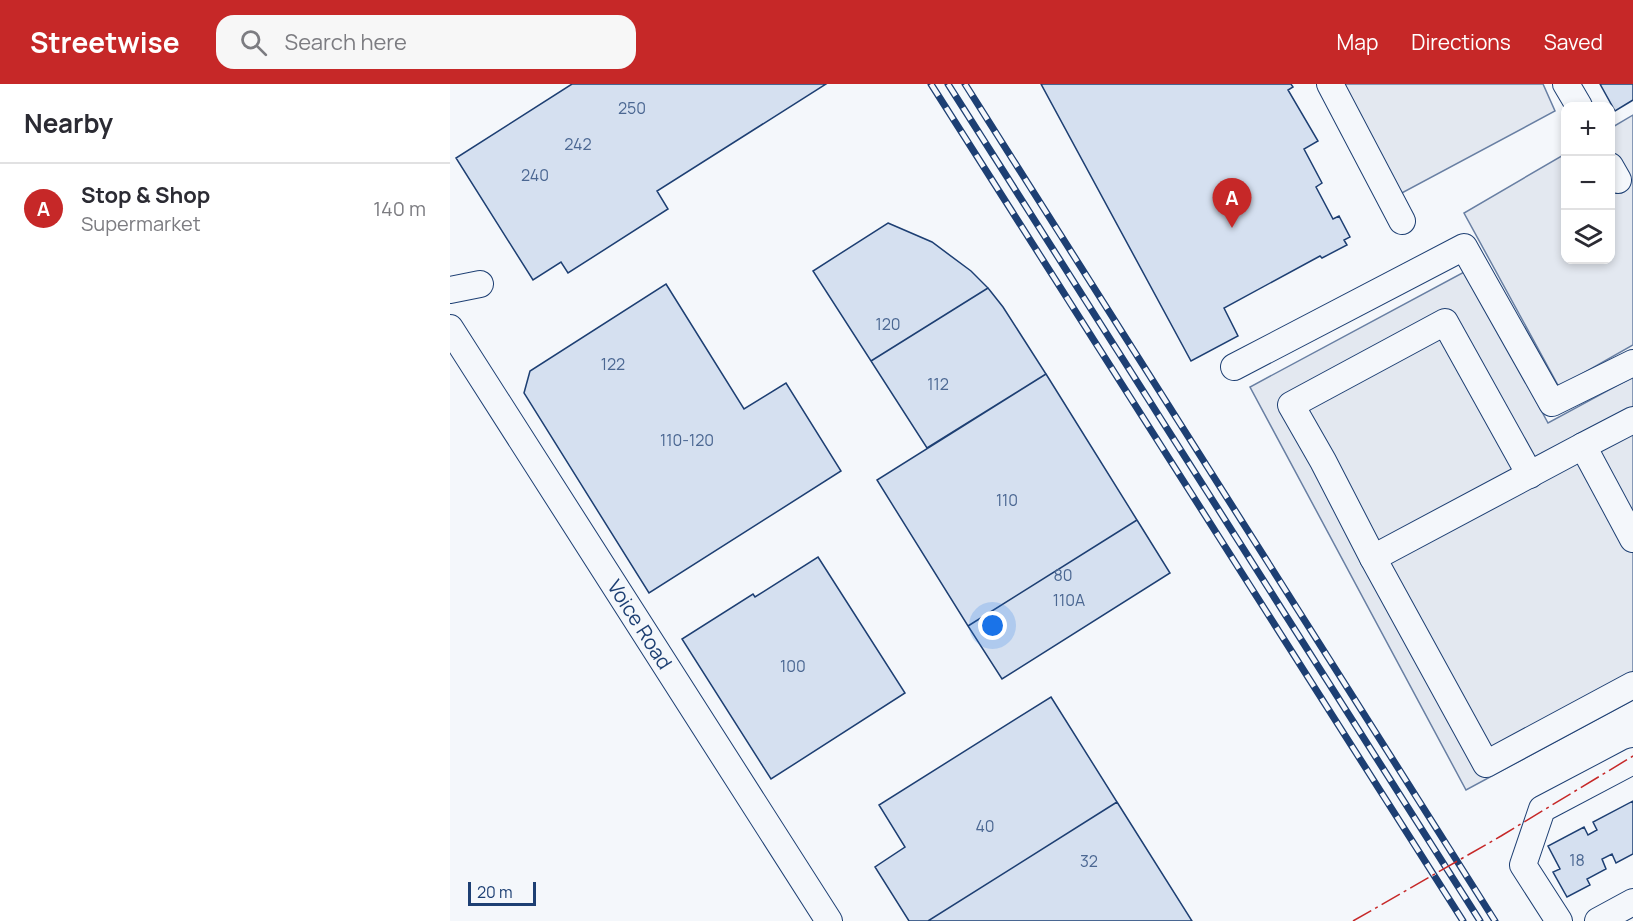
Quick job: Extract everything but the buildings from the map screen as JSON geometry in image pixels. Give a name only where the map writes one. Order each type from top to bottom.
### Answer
[{"type":"street","points":[[1330,84],[1402,221]]},
{"type":"street","points":[[1566,84],[1576,102]]},
{"type":"street","points":[[1234,367],[1464,247],[1552,403],[1633,363]]},
{"type":"street","points":[[450,290],[480,284]]},
{"type":"street","points":[[1530,475],[1445,322],[1291,405],[1323,460],[1373,558],[1486,764],[1633,685]]},
{"type":"street","name":"Voice Road","points":[[450,328],[829,921]]},
{"type":"street","points":[[1373,558],[1633,420]]},
{"type":"street","points":[[1583,446],[1633,539]]},
{"type":"street","points":[[1559,921],[1523,865],[1542,809],[1633,761]]},
{"type":"street","points":[[1598,921],[1633,902]]},
{"type":"shaded area","points":[[1344,84],[1543,84],[1555,111],[1400,194]]},
{"type":"shaded area","points":[[1633,115],[1633,345],[1559,387],[1464,213],[1561,156],[1561,264],[1615,264],[1615,126]]},
{"type":"shaded area","points":[[1466,271],[1548,423],[1633,377],[1633,700],[1466,790],[1250,387]]},
{"type":"railway","points":[[931,84],[1463,921]]},
{"type":"railway","points":[[948,84],[1480,921]]},
{"type":"railway","points":[[965,84],[1495,921]]},
{"type":"power","points":[[1353,921],[1501,836],[1633,756]]},
{"type":"place","name":"Stop & Shop","points":[[1232,228]]}]
